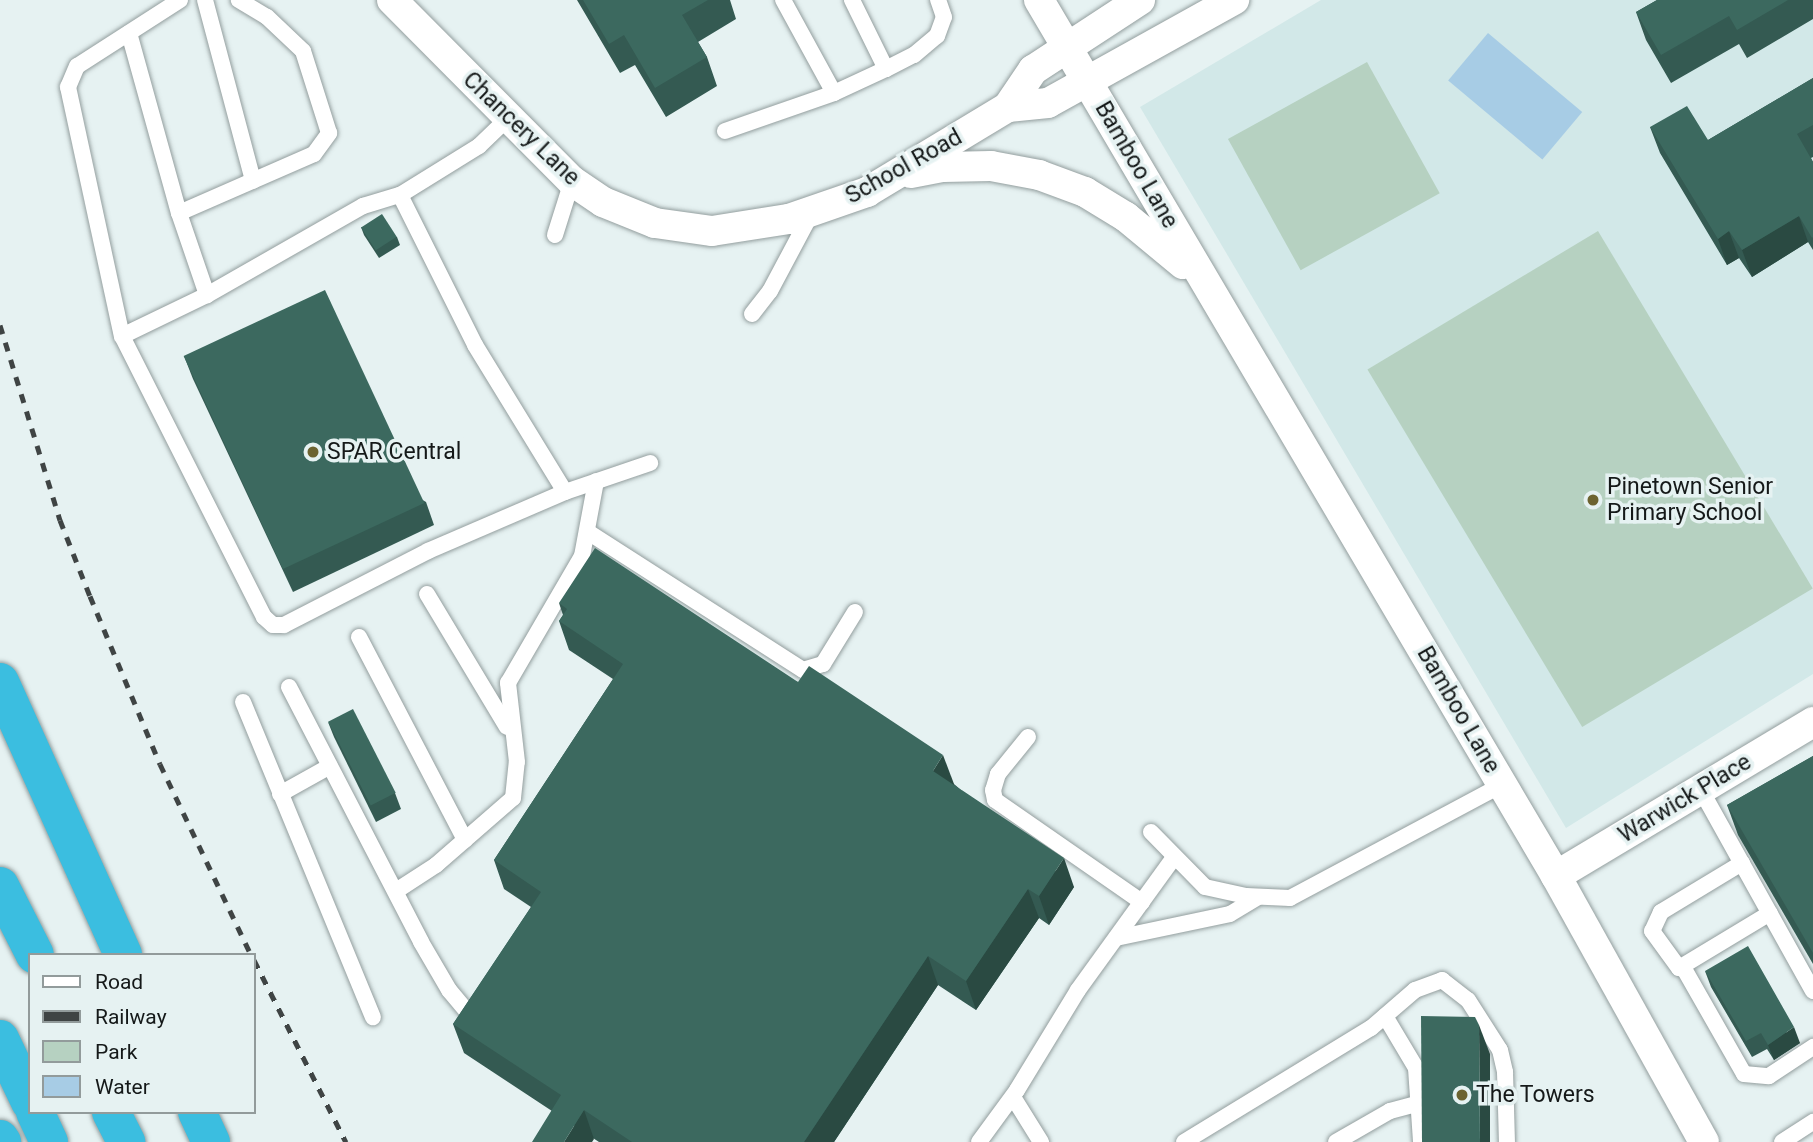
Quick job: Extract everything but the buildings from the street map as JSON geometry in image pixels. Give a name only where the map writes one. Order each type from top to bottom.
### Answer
[{"type":"highway","points":[[0,682],[122,953]]},
{"type":"highway","points":[[0,728],[85,874]]},
{"type":"highway","points":[[0,886],[35,953]]},
{"type":"highway","points":[[0,1039],[28,1098]]},
{"type":"highway","points":[[36,1114],[49,1142]]},
{"type":"highway","points":[[112,1114],[126,1142]]},
{"type":"highway","points":[[198,1114],[211,1142]]},
{"type":"street","name":"Chancery Lane","points":[[391,0],[417,14],[507,119],[572,181],[603,202],[655,223],[712,231]]},
{"type":"street","name":"Bamboo Lane","points":[[1039,0],[1556,876],[1704,1142]]},
{"type":"street","name":"School Road","points":[[712,231],[812,212],[842,203],[895,176],[1008,107],[1033,70],[1140,0]]},
{"type":"street","name":"School Road","points":[[1008,107],[1048,103],[1234,0]]},
{"type":"street","name":"Bamboo Lane","points":[[895,176],[943,167],[991,166],[1039,175],[1085,192],[1126,217],[1204,283]]},
{"type":"street","name":"Warwick Place","points":[[1556,876],[1813,722]]},
{"type":"lane","points":[[180,0],[77,66],[68,88],[122,336],[264,617],[273,625],[284,625],[428,551],[565,492],[650,463]]},
{"type":"lane","points":[[205,0],[253,181]]},
{"type":"lane","points":[[179,213],[314,153],[326,140],[329,125],[303,51],[274,22],[239,0]]},
{"type":"lane","points":[[783,0],[834,93]]},
{"type":"lane","points":[[852,0],[886,69]]},
{"type":"lane","points":[[725,131],[834,93],[886,69],[937,36],[944,17],[938,0]]},
{"type":"lane","points":[[129,33],[179,213],[207,295]]},
{"type":"lane","points":[[122,336],[207,295],[363,206],[400,195],[479,146],[507,119]]},
{"type":"lane","points":[[555,235],[572,181]]},
{"type":"lane","points":[[400,195],[475,345],[565,492]]},
{"type":"lane","points":[[752,314],[770,291],[812,212]]},
{"type":"lane","points":[[396,891],[465,840],[513,798],[517,780],[506,696],[512,671],[582,556],[596,481]]},
{"type":"lane","points":[[588,532],[803,670],[823,664],[855,612]]},
{"type":"lane","points":[[427,594],[512,735]]},
{"type":"lane","points":[[359,637],[465,840]]},
{"type":"lane","points":[[289,687],[440,976],[469,1014]]},
{"type":"lane","points":[[243,702],[373,1017]]},
{"type":"lane","points":[[1028,737],[998,774],[993,790],[995,800],[1142,902]]},
{"type":"lane","points":[[280,794],[330,766]]},
{"type":"lane","points":[[1151,832],[1173,859],[1205,887],[1258,897],[1290,898],[1502,785]]},
{"type":"lane","points":[[1700,790],[1813,991]]},
{"type":"lane","points":[[979,1142],[1013,1097],[1116,938],[1173,859]]},
{"type":"lane","points":[[1742,863],[1657,917],[1652,931],[1672,964],[1683,967],[1744,1074],[1764,1078],[1813,1047]]},
{"type":"lane","points":[[1116,938],[1230,914],[1258,897]]},
{"type":"lane","points":[[1683,967],[1770,913]]},
{"type":"lane","points":[[1184,1142],[1385,1016],[1433,981],[1451,983],[1468,1000],[1500,1050],[1505,1072],[1507,1142]]},
{"type":"lane","points":[[1385,1016],[1416,1068],[1421,1142]]},
{"type":"lane","points":[[1013,1097],[1037,1141]]},
{"type":"lane","points":[[1336,1142],[1390,1111],[1419,1103]]},
{"type":"lane","points":[[1782,1142],[1809,1131]]},
{"type":"shaded area","name":"Pinetown Senior Primary School","points":[[1321,0],[1813,0],[1813,674],[1566,828],[1140,107]]},
{"type":"green space","points":[[1367,62],[1440,193],[1301,270],[1228,139]]},
{"type":"green space","points":[[1598,231],[1813,588],[1582,727],[1367,370]]},
{"type":"water","points":[[1488,33],[1582,112],[1542,160],[1448,80]]},
{"type":"railway","points":[[0,325],[60,520],[90,596],[160,764],[250,953]]},
{"type":"railway","points":[[256,964],[346,1142]]},
{"type":"place","name":"SPAR Central","points":[[313,452]]},
{"type":"place","name":"Pinetown Senior Primary School","points":[[1593,500]]},
{"type":"place","name":"The Towers","points":[[1462,1095]]}]
